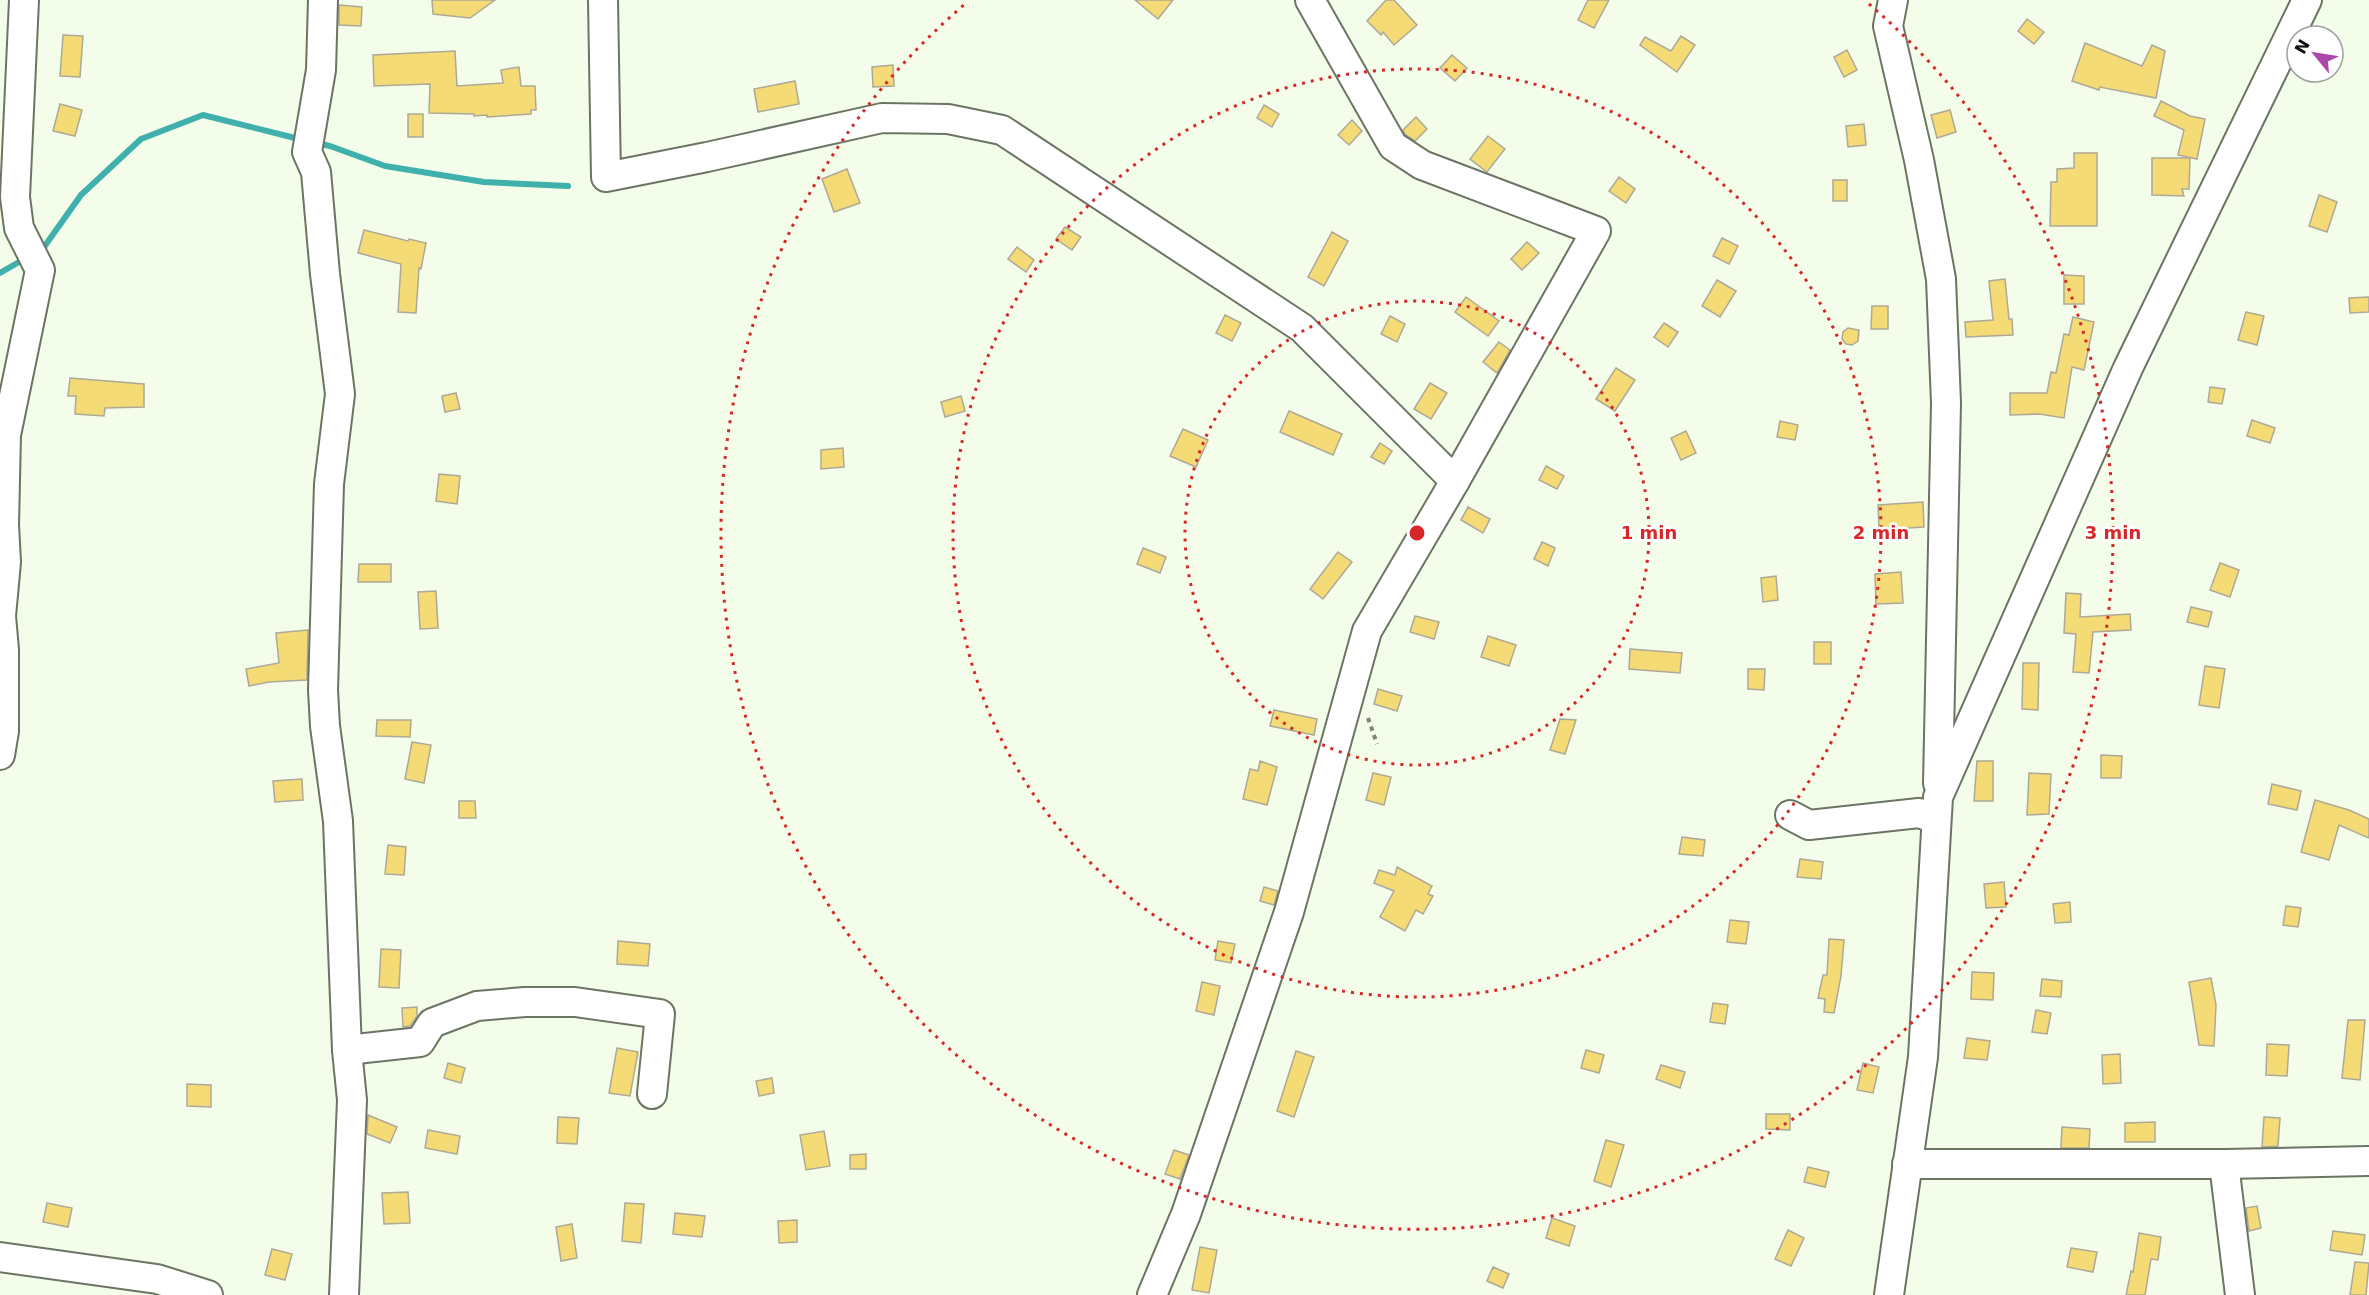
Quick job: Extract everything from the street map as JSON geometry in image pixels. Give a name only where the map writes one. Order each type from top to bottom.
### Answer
[{"type":"street","points":[[0,755],[4,731],[4,650],[1,616],[6,562],[6,435],[40,270],[19,228],[15,197],[24,0]]},
{"type":"street","points":[[323,0],[321,70],[307,152],[316,172],[325,274],[340,394],[329,484],[323,690],[325,726],[338,821],[347,1050],[352,1100],[344,1295]]},
{"type":"street","points":[[603,0],[606,177],[707,158],[882,118],[948,119],[1002,130],[1302,328],[1455,481]]},
{"type":"street","points":[[1152,1295],[1186,1214],[1289,912],[1367,631],[1455,481],[1596,231],[1422,165],[1393,146],[1310,0]]},
{"type":"street","points":[[1889,1295],[1923,1057],[1937,808],[1946,403],[1941,279],[1919,160],[1888,26],[1893,0]]},
{"type":"street","points":[[1937,808],[2128,368],[2307,0]]},
{"type":"street","points":[[1790,815],[1809,825],[1919,813],[1937,808]]},
{"type":"street","points":[[347,1050],[420,1042],[432,1023],[477,1006],[525,1002],[574,1002],[660,1014],[652,1094]]},
{"type":"street","points":[[1907,1164],[2224,1164],[2369,1161]]},
{"type":"street","points":[[2224,1164],[2240,1295]]},
{"type":"street","points":[[0,1257],[208,1295]]},
{"type":"building","points":[[432,0],[495,0],[470,18],[433,14]]},
{"type":"building","points":[[1135,0],[1173,0],[1158,19]]},
{"type":"building","points":[[1386,0],[1394,0],[1417,25],[1394,45],[1383,32],[1381,35],[1367,21]]},
{"type":"building","points":[[1588,0],[1609,0],[1594,28],[1578,20]]},
{"type":"building","points":[[339,5],[362,7],[361,26],[339,25]]},
{"type":"building","points":[[2027,19],[2044,32],[2034,44],[2018,31]]},
{"type":"building","points":[[63,35],[83,36],[80,77],[60,76]]},
{"type":"building","points":[[1681,36],[1695,45],[1677,72],[1640,45],[1645,37],[1671,51]]},
{"type":"building","points":[[2085,43],[2142,66],[2152,45],[2165,51],[2156,98],[2100,87],[2099,90],[2072,81]]},
{"type":"building","points":[[1847,50],[1857,70],[1844,77],[1834,57]]},
{"type":"building","points":[[455,51],[457,86],[503,83],[501,70],[519,67],[521,86],[535,86],[536,110],[531,110],[531,114],[487,117],[487,115],[474,116],[474,114],[429,113],[430,84],[374,86],[373,55]]},
{"type":"building","points":[[1452,55],[1467,68],[1455,81],[1440,68]]},
{"type":"building","points":[[893,65],[894,86],[873,87],[872,67]]},
{"type":"building","points":[[795,81],[799,104],[758,112],[754,89]]},
{"type":"building","points":[[2161,101],[2190,116],[2205,119],[2197,159],[2178,155],[2184,130],[2154,116]]},
{"type":"building","points":[[60,104],[82,110],[75,136],[53,131]]},
{"type":"building","points":[[1264,105],[1279,114],[1272,127],[1257,118]]},
{"type":"building","points":[[1950,110],[1956,132],[1937,138],[1931,115]]},
{"type":"building","points":[[408,114],[423,114],[423,137],[408,137]]},
{"type":"building","points":[[1416,117],[1427,129],[1415,141],[1403,130]]},
{"type":"building","points":[[1352,120],[1362,131],[1349,145],[1338,135]]},
{"type":"building","points":[[1864,124],[1866,145],[1848,147],[1846,126]]},
{"type":"building","points":[[1488,136],[1505,149],[1487,172],[1470,159]]},
{"type":"building","points":[[2074,153],[2097,153],[2097,226],[2050,226],[2051,182],[2057,182],[2057,169],[2074,168]]},
{"type":"building","points":[[2152,158],[2190,158],[2189,189],[2182,189],[2184,196],[2152,195]]},
{"type":"building","points":[[847,169],[860,203],[834,212],[822,179]]},
{"type":"building","points":[[1619,177],[1635,189],[1626,203],[1609,191]]},
{"type":"building","points":[[1833,180],[1847,180],[1847,201],[1833,201]]},
{"type":"building","points":[[2319,195],[2337,202],[2327,232],[2309,226]]},
{"type":"building","points":[[1065,227],[1081,237],[1072,250],[1056,239]]},
{"type":"building","points":[[364,230],[426,243],[421,269],[419,268],[416,313],[398,312],[401,264],[358,253]]},
{"type":"building","points":[[1332,232],[1348,241],[1324,286],[1308,277]]},
{"type":"building","points":[[1722,238],[1738,246],[1729,264],[1713,256]]},
{"type":"building","points":[[1527,242],[1539,253],[1522,270],[1511,259]]},
{"type":"building","points":[[1017,247],[1034,260],[1026,272],[1008,259]]},
{"type":"building","points":[[2064,275],[2084,276],[2084,304],[2064,304]]},
{"type":"building","points":[[2005,279],[2013,335],[1966,337],[1965,322],[1993,320],[1989,281]]},
{"type":"building","points":[[1717,280],[1736,291],[1720,317],[1702,306]]},
{"type":"building","points":[[1466,297],[1499,321],[1488,336],[1455,312]]},
{"type":"building","points":[[2369,297],[2369,312],[2350,313],[2349,298]]},
{"type":"building","points":[[1872,306],[1888,306],[1888,329],[1871,329]]},
{"type":"building","points":[[2246,312],[2264,316],[2257,345],[2238,340]]},
{"type":"building","points":[[1225,315],[1241,323],[1232,341],[1216,333]]},
{"type":"building","points":[[1390,316],[1405,324],[1397,342],[1381,334]]},
{"type":"building","points":[[2073,317],[2094,322],[2084,370],[2072,367],[2064,418],[2039,414],[2010,415],[2010,393],[2047,393],[2051,372],[2056,373],[2064,334],[2069,335]]},
{"type":"building","points":[[1664,323],[1678,332],[1668,347],[1654,337]]},
{"type":"building","points":[[1848,328],[1859,330],[1858,341],[1852,345],[1846,344],[1842,339],[1843,332]]},
{"type":"building","points":[[1499,342],[1510,350],[1497,373],[1483,362]]},
{"type":"building","points":[[1616,368],[1635,380],[1615,411],[1596,399]]},
{"type":"building","points":[[70,378],[144,384],[144,407],[105,408],[104,416],[75,414],[76,396],[68,396]]},
{"type":"building","points":[[1430,383],[1447,393],[1431,419],[1414,409]]},
{"type":"building","points":[[2210,387],[2225,389],[2222,404],[2208,402]]},
{"type":"building","points":[[456,393],[460,409],[445,412],[442,396]]},
{"type":"building","points":[[961,396],[965,411],[945,417],[941,402]]},
{"type":"building","points":[[1289,411],[1342,434],[1333,455],[1280,432]]},
{"type":"building","points":[[2252,420],[2275,428],[2270,443],[2247,436]]},
{"type":"building","points":[[1780,421],[1798,425],[1795,440],[1777,437]]},
{"type":"building","points":[[1183,429],[1208,440],[1196,467],[1170,456]]},
{"type":"building","points":[[1686,431],[1696,453],[1681,460],[1671,438]]},
{"type":"building","points":[[1380,443],[1392,451],[1384,464],[1371,457]]},
{"type":"building","points":[[843,448],[844,467],[821,469],[821,450]]},
{"type":"building","points":[[1546,466],[1564,476],[1557,489],[1539,480]]},
{"type":"building","points":[[439,474],[460,476],[457,504],[436,501]]},
{"type":"building","points":[[1923,502],[1924,527],[1879,530],[1878,505]]},
{"type":"building","points":[[1468,507],[1490,519],[1483,533],[1461,520]]},
{"type":"building","points":[[1542,542],[1555,548],[1548,566],[1534,559]]},
{"type":"building","points":[[1143,548],[1166,557],[1160,573],[1137,564]]},
{"type":"building","points":[[1338,552],[1352,562],[1323,599],[1310,589]]},
{"type":"building","points":[[2220,563],[2239,570],[2230,597],[2210,590]]},
{"type":"building","points":[[359,564],[391,564],[391,582],[358,582]]},
{"type":"building","points":[[1901,572],[1903,603],[1876,604],[1875,574]]},
{"type":"building","points":[[1776,576],[1778,600],[1763,602],[1761,578]]},
{"type":"building","points":[[436,591],[438,628],[420,629],[418,592]]},
{"type":"building","points":[[2066,593],[2081,594],[2080,617],[2130,614],[2131,630],[2093,632],[2089,673],[2073,672],[2076,634],[2064,633]]},
{"type":"building","points":[[2191,607],[2212,612],[2208,627],[2187,622]]},
{"type":"building","points":[[1415,616],[1439,622],[1434,639],[1410,632]]},
{"type":"building","points":[[308,630],[307,680],[269,682],[249,686],[246,669],[279,663],[276,633]]},
{"type":"building","points":[[1488,636],[1516,645],[1509,666],[1481,657]]},
{"type":"building","points":[[1814,642],[1831,642],[1831,664],[1814,664]]},
{"type":"building","points":[[1630,649],[1682,653],[1680,673],[1629,669]]},
{"type":"building","points":[[2023,663],[2039,663],[2038,710],[2022,709]]},
{"type":"building","points":[[2205,666],[2225,669],[2219,708],[2199,705]]},
{"type":"building","points":[[1748,669],[1765,669],[1764,690],[1748,689]]},
{"type":"building","points":[[1378,689],[1402,696],[1397,711],[1374,704]]},
{"type":"building","points":[[1274,710],[1317,719],[1314,735],[1270,726]]},
{"type":"building","points":[[1560,719],[1576,720],[1565,754],[1550,750]]},
{"type":"building","points":[[377,720],[411,720],[410,737],[376,736]]},
{"type":"building","points":[[412,742],[431,745],[424,783],[405,779]]},
{"type":"building","points":[[2101,755],[2122,756],[2121,778],[2101,778]]},
{"type":"building","points":[[1260,761],[1277,767],[1267,805],[1243,799],[1250,769],[1258,771]]},
{"type":"building","points":[[1977,761],[1993,761],[1993,801],[1974,801]]},
{"type":"building","points":[[1373,773],[1391,777],[1384,805],[1366,800]]},
{"type":"building","points":[[2029,773],[2051,774],[2049,814],[2027,815]]},
{"type":"building","points":[[302,779],[303,800],[275,802],[273,781]]},
{"type":"building","points":[[2272,784],[2301,791],[2297,810],[2268,804]]},
{"type":"building","points":[[2315,800],[2349,810],[2369,819],[2369,838],[2339,825],[2329,860],[2301,852]]},
{"type":"building","points":[[459,801],[475,801],[476,818],[459,818]]},
{"type":"building","points":[[1682,837],[1705,840],[1703,856],[1679,854]]},
{"type":"building","points":[[388,845],[406,847],[404,875],[385,874]]},
{"type":"building","points":[[1800,859],[1823,862],[1821,879],[1797,877]]},
{"type":"building","points":[[1397,867],[1432,886],[1428,894],[1433,896],[1423,914],[1416,910],[1405,931],[1380,917],[1394,891],[1374,883],[1379,870],[1395,875]]},
{"type":"building","points":[[2004,882],[2006,907],[1986,908],[1984,884]]},
{"type":"building","points":[[1264,887],[1278,891],[1274,905],[1260,901]]},
{"type":"building","points":[[2070,902],[2071,922],[2055,923],[2053,904]]},
{"type":"building","points":[[2286,906],[2301,908],[2298,927],[2283,925]]},
{"type":"building","points":[[1730,920],[1749,922],[1746,944],[1727,942]]},
{"type":"building","points":[[1829,939],[1844,940],[1841,976],[1834,1013],[1824,1012],[1825,999],[1818,998],[1823,975],[1827,975]]},
{"type":"building","points":[[618,941],[650,944],[648,966],[617,964]]},
{"type":"building","points":[[1218,941],[1235,944],[1231,963],[1215,960]]},
{"type":"building","points":[[381,949],[401,950],[399,988],[379,987]]},
{"type":"building","points":[[1972,972],[1994,973],[1993,1000],[1971,999]]},
{"type":"building","points":[[2211,978],[2216,1005],[2214,1046],[2199,1045],[2189,982]]},
{"type":"building","points":[[2042,979],[2062,981],[2061,997],[2040,996]]},
{"type":"building","points":[[1202,982],[1220,986],[1214,1015],[1196,1011]]},
{"type":"building","points":[[1713,1003],[1728,1005],[1725,1024],[1710,1022]]},
{"type":"building","points":[[417,1007],[417,1016],[410,1026],[403,1027],[402,1008]]},
{"type":"building","points":[[2036,1010],[2051,1013],[2047,1034],[2032,1032]]},
{"type":"building","points":[[2348,1020],[2365,1020],[2360,1080],[2342,1078]]},
{"type":"building","points":[[1967,1038],[1990,1041],[1987,1060],[1964,1058]]},
{"type":"building","points":[[2267,1044],[2289,1045],[2287,1076],[2266,1075]]},
{"type":"building","points":[[617,1048],[638,1052],[630,1096],[609,1093]]},
{"type":"building","points":[[1586,1050],[1604,1055],[1599,1073],[1581,1068]]},
{"type":"building","points":[[1296,1051],[1314,1057],[1294,1117],[1277,1111]]},
{"type":"building","points":[[2120,1054],[2121,1083],[2103,1084],[2102,1055]]},
{"type":"building","points":[[448,1063],[465,1068],[461,1083],[444,1078]]},
{"type":"building","points":[[1863,1063],[1879,1067],[1873,1093],[1857,1090]]},
{"type":"building","points":[[1661,1065],[1685,1072],[1680,1088],[1656,1079]]},
{"type":"building","points":[[772,1078],[774,1093],[759,1096],[756,1081]]},
{"type":"building","points":[[187,1084],[211,1085],[211,1107],[187,1106]]},
{"type":"building","points":[[1766,1114],[1790,1114],[1790,1130],[1766,1129]]},
{"type":"building","points":[[368,1115],[397,1127],[390,1143],[367,1134]]},
{"type":"building","points":[[558,1117],[579,1118],[577,1144],[557,1143]]},
{"type":"building","points":[[2264,1117],[2280,1118],[2278,1146],[2262,1147]]},
{"type":"building","points":[[2155,1122],[2155,1142],[2125,1142],[2125,1123]]},
{"type":"building","points":[[2062,1127],[2090,1129],[2089,1148],[2061,1148]]},
{"type":"building","points":[[428,1130],[460,1136],[457,1154],[425,1148]]},
{"type":"building","points":[[824,1131],[830,1166],[806,1170],[800,1135]]},
{"type":"building","points":[[1606,1140],[1624,1145],[1611,1187],[1594,1181]]},
{"type":"building","points":[[1174,1150],[1189,1155],[1180,1179],[1165,1174]]},
{"type":"building","points":[[866,1154],[866,1169],[850,1169],[850,1155]]},
{"type":"building","points":[[1808,1167],[1829,1172],[1825,1187],[1804,1182]]},
{"type":"building","points":[[408,1192],[410,1223],[384,1224],[382,1193]]},
{"type":"building","points":[[47,1203],[72,1208],[68,1227],[43,1222]]},
{"type":"building","points":[[625,1203],[644,1204],[641,1243],[622,1241]]},
{"type":"building","points":[[2257,1206],[2261,1228],[2249,1231],[2246,1208]]},
{"type":"building","points":[[675,1213],[705,1216],[702,1237],[673,1234]]},
{"type":"building","points":[[1552,1218],[1575,1226],[1569,1246],[1546,1238]]},
{"type":"building","points":[[797,1220],[797,1242],[779,1243],[778,1221]]},
{"type":"building","points":[[572,1224],[577,1258],[561,1261],[556,1227]]},
{"type":"building","points":[[1788,1230],[1804,1238],[1791,1266],[1775,1259]]},
{"type":"building","points":[[2333,1231],[2365,1235],[2362,1255],[2330,1250]]},
{"type":"building","points":[[2139,1233],[2161,1237],[2158,1260],[2151,1259],[2145,1295],[2126,1295],[2131,1271],[2133,1272]]},
{"type":"building","points":[[1200,1247],[1217,1250],[1209,1293],[1192,1290]]},
{"type":"building","points":[[2071,1248],[2097,1252],[2093,1272],[2067,1267]]},
{"type":"building","points":[[272,1249],[292,1254],[285,1280],[265,1275]]},
{"type":"building","points":[[2355,1262],[2369,1263],[2366,1295],[2350,1295]]},
{"type":"building","points":[[1493,1267],[1509,1274],[1503,1288],[1487,1281]]},
{"type":"waterway","points":[[37,251],[44,247],[81,195],[141,139],[203,115],[303,140]]},
{"type":"waterway","points":[[316,143],[385,166],[484,182],[568,186]]},
{"type":"waterway","points":[[0,273],[26,258]]}]
